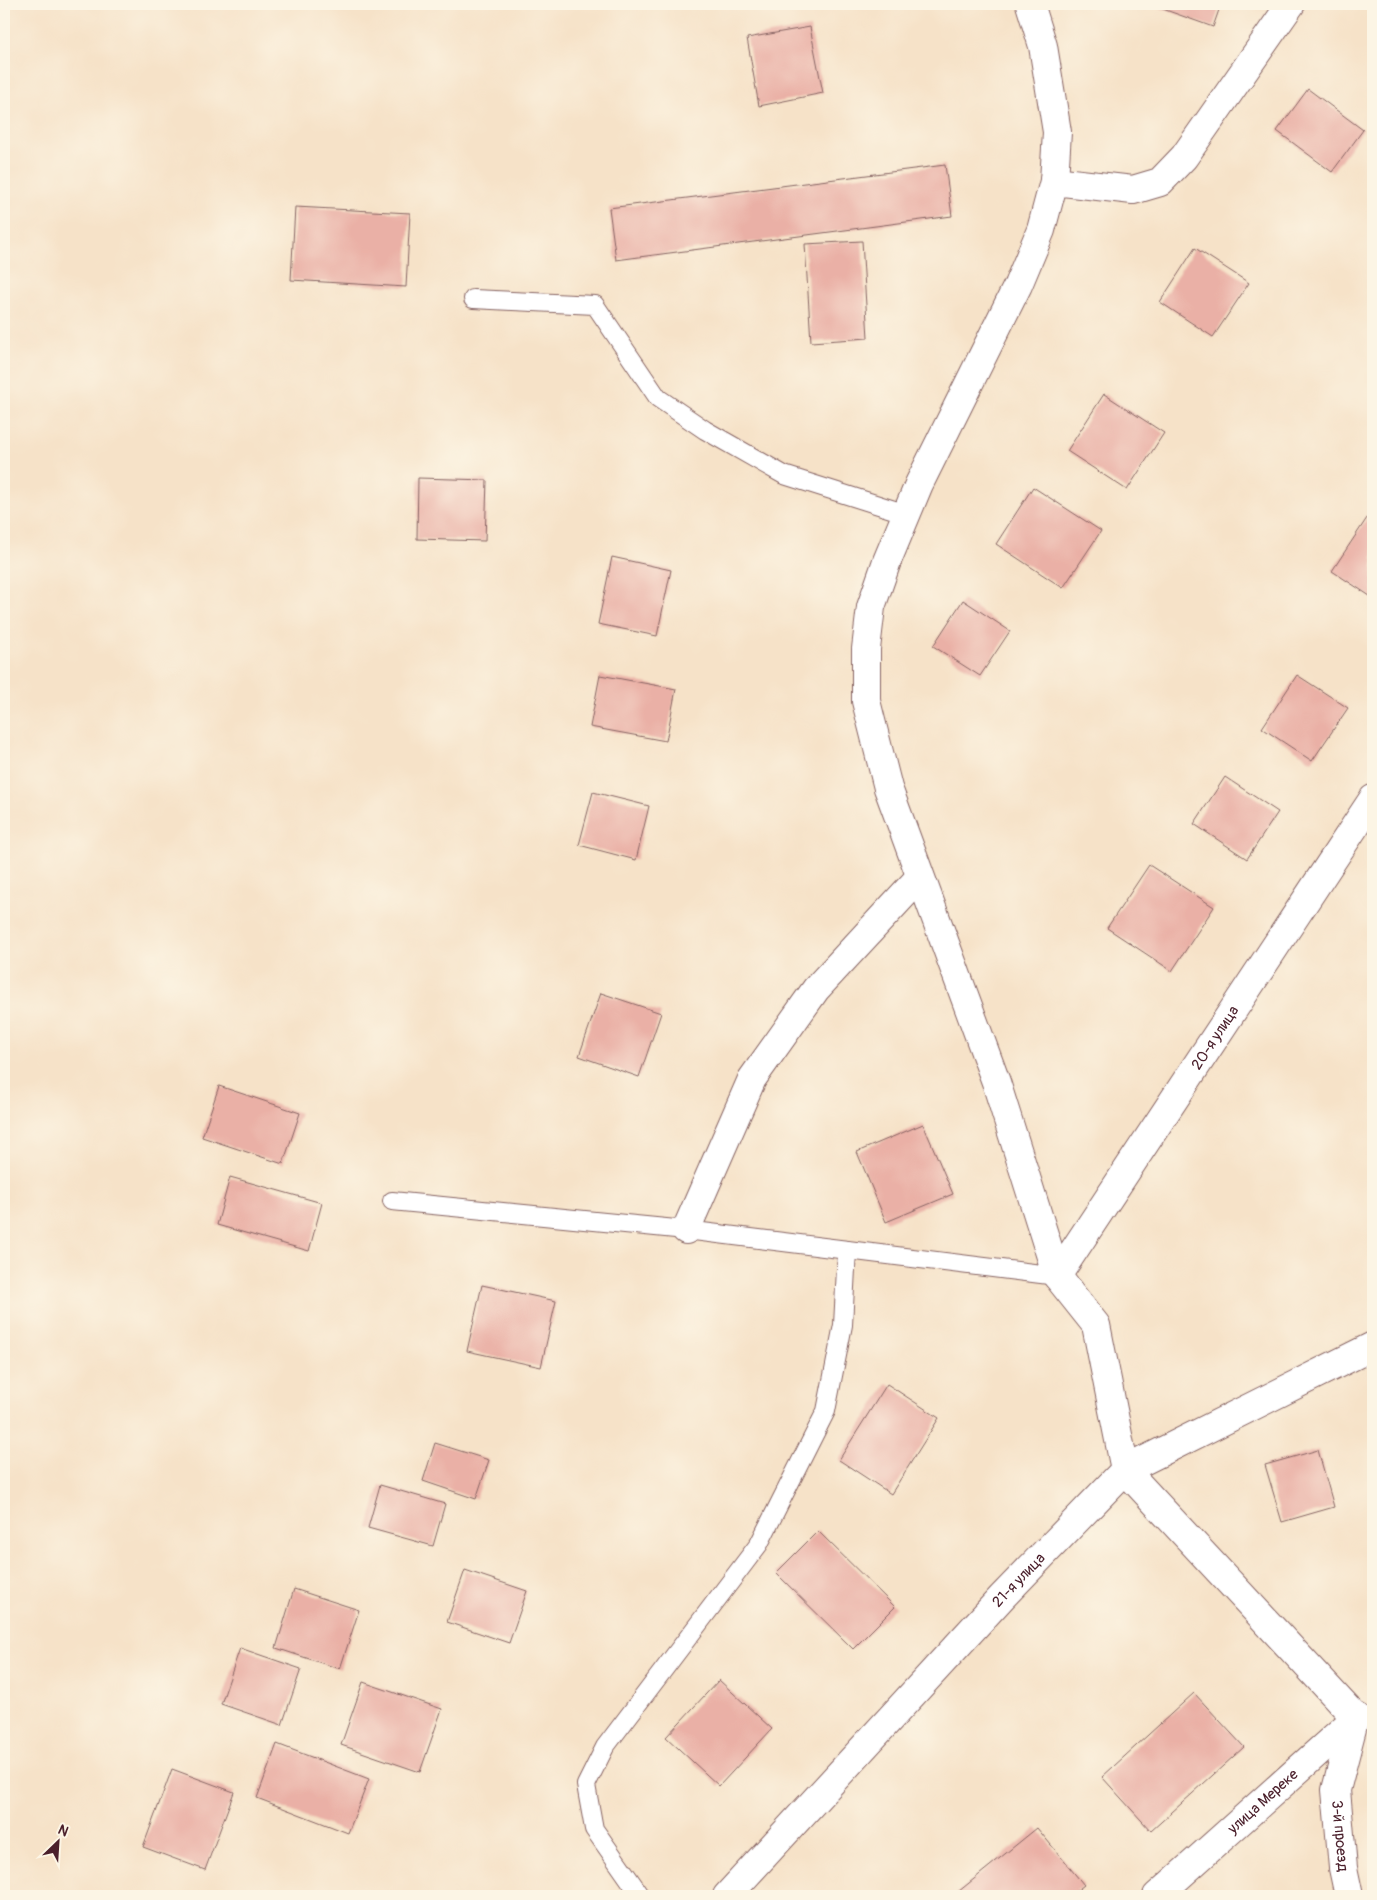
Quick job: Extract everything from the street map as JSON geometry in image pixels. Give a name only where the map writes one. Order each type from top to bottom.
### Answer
[{"type":"street","points":[[1030,4],[1043,46],[1057,132],[1054,181],[1041,230],[1018,285],[961,397],[887,561],[871,607],[866,649],[866,701],[888,788],[996,1082],[1057,1276],[1096,1325],[1125,1470],[1364,1716]]},
{"type":"street","points":[[1054,181],[1133,190],[1160,182],[1184,157],[1291,4]]},
{"type":"street","name":"20-я улица","points":[[1057,1276],[1373,799]]},
{"type":"street","points":[[686,1230],[752,1079],[816,989],[920,877]]},
{"type":"street","name":"21-я улица","points":[[727,1896],[995,1604],[1125,1470],[1373,1346]]},
{"type":"street","name":"улица Мереке","points":[[1157,1896],[1364,1716]]},
{"type":"street","name":"3-й проезд","points":[[1349,1896],[1343,1868],[1336,1790],[1364,1716]]},
{"type":"lane","points":[[473,299],[595,305],[658,398],[705,430],[784,475],[907,514]]},
{"type":"lane","points":[[392,1201],[686,1230],[1057,1276]]},
{"type":"lane","points":[[641,1896],[594,1829],[586,1785],[605,1747],[758,1544],[826,1410],[843,1325],[846,1250]]},
{"type":"building","points":[[1149,4],[1221,4],[1213,27]]},
{"type":"building","points":[[810,27],[823,93],[759,106],[747,38]]},
{"type":"building","points":[[1308,89],[1363,130],[1332,172],[1277,131]]},
{"type":"building","points":[[945,165],[952,216],[616,260],[609,208]]},
{"type":"building","points":[[295,207],[410,213],[406,287],[291,280]]},
{"type":"building","points":[[862,241],[868,338],[811,342],[805,244]]},
{"type":"building","points":[[1195,248],[1249,283],[1213,337],[1160,302]]},
{"type":"building","points":[[1104,394],[1164,433],[1127,490],[1067,451]]},
{"type":"building","points":[[418,478],[487,480],[485,541],[417,539]]},
{"type":"building","points":[[1033,487],[1101,531],[1063,588],[996,544]]},
{"type":"building","points":[[1371,512],[1373,514],[1373,598],[1332,571]]},
{"type":"building","points":[[612,557],[671,570],[657,636],[598,624]]},
{"type":"building","points":[[963,600],[1010,631],[980,676],[933,646]]},
{"type":"building","points":[[600,675],[676,689],[666,741],[590,727]]},
{"type":"building","points":[[1297,675],[1348,708],[1312,761],[1262,728]]},
{"type":"building","points":[[1225,777],[1278,812],[1247,859],[1194,824]]},
{"type":"building","points":[[593,792],[649,806],[636,860],[579,845]]},
{"type":"building","points":[[1149,865],[1214,907],[1172,971],[1107,928]]},
{"type":"building","points":[[601,993],[661,1013],[639,1077],[579,1056]]},
{"type":"building","points":[[219,1086],[300,1113],[283,1164],[202,1137]]},
{"type":"building","points":[[923,1124],[953,1194],[886,1222],[857,1152]]},
{"type":"building","points":[[230,1177],[322,1203],[309,1251],[217,1225]]},
{"type":"building","points":[[482,1285],[556,1301],[541,1367],[467,1351]]},
{"type":"building","points":[[887,1384],[939,1418],[891,1494],[839,1460]]},
{"type":"building","points":[[435,1443],[489,1460],[476,1499],[423,1481]]},
{"type":"building","points":[[1318,1450],[1334,1507],[1282,1522],[1265,1465]]},
{"type":"building","points":[[380,1485],[445,1504],[433,1546],[368,1528]]},
{"type":"building","points":[[818,1531],[895,1607],[853,1649],[776,1573]]},
{"type":"building","points":[[465,1570],[527,1591],[509,1643],[447,1622]]},
{"type":"building","points":[[294,1589],[359,1610],[340,1669],[276,1648]]},
{"type":"building","points":[[240,1648],[301,1669],[282,1725],[221,1704]]},
{"type":"building","points":[[719,1680],[772,1729],[719,1786],[666,1737]]},
{"type":"building","points":[[363,1682],[442,1709],[420,1772],[341,1745]]},
{"type":"building","points":[[1194,1693],[1244,1747],[1151,1831],[1102,1777]]},
{"type":"building","points":[[277,1744],[369,1779],[348,1833],[257,1798]]},
{"type":"building","points":[[172,1769],[234,1792],[205,1870],[143,1847]]},
{"type":"building","points":[[1037,1828],[1084,1885],[1070,1896],[953,1896]]}]
